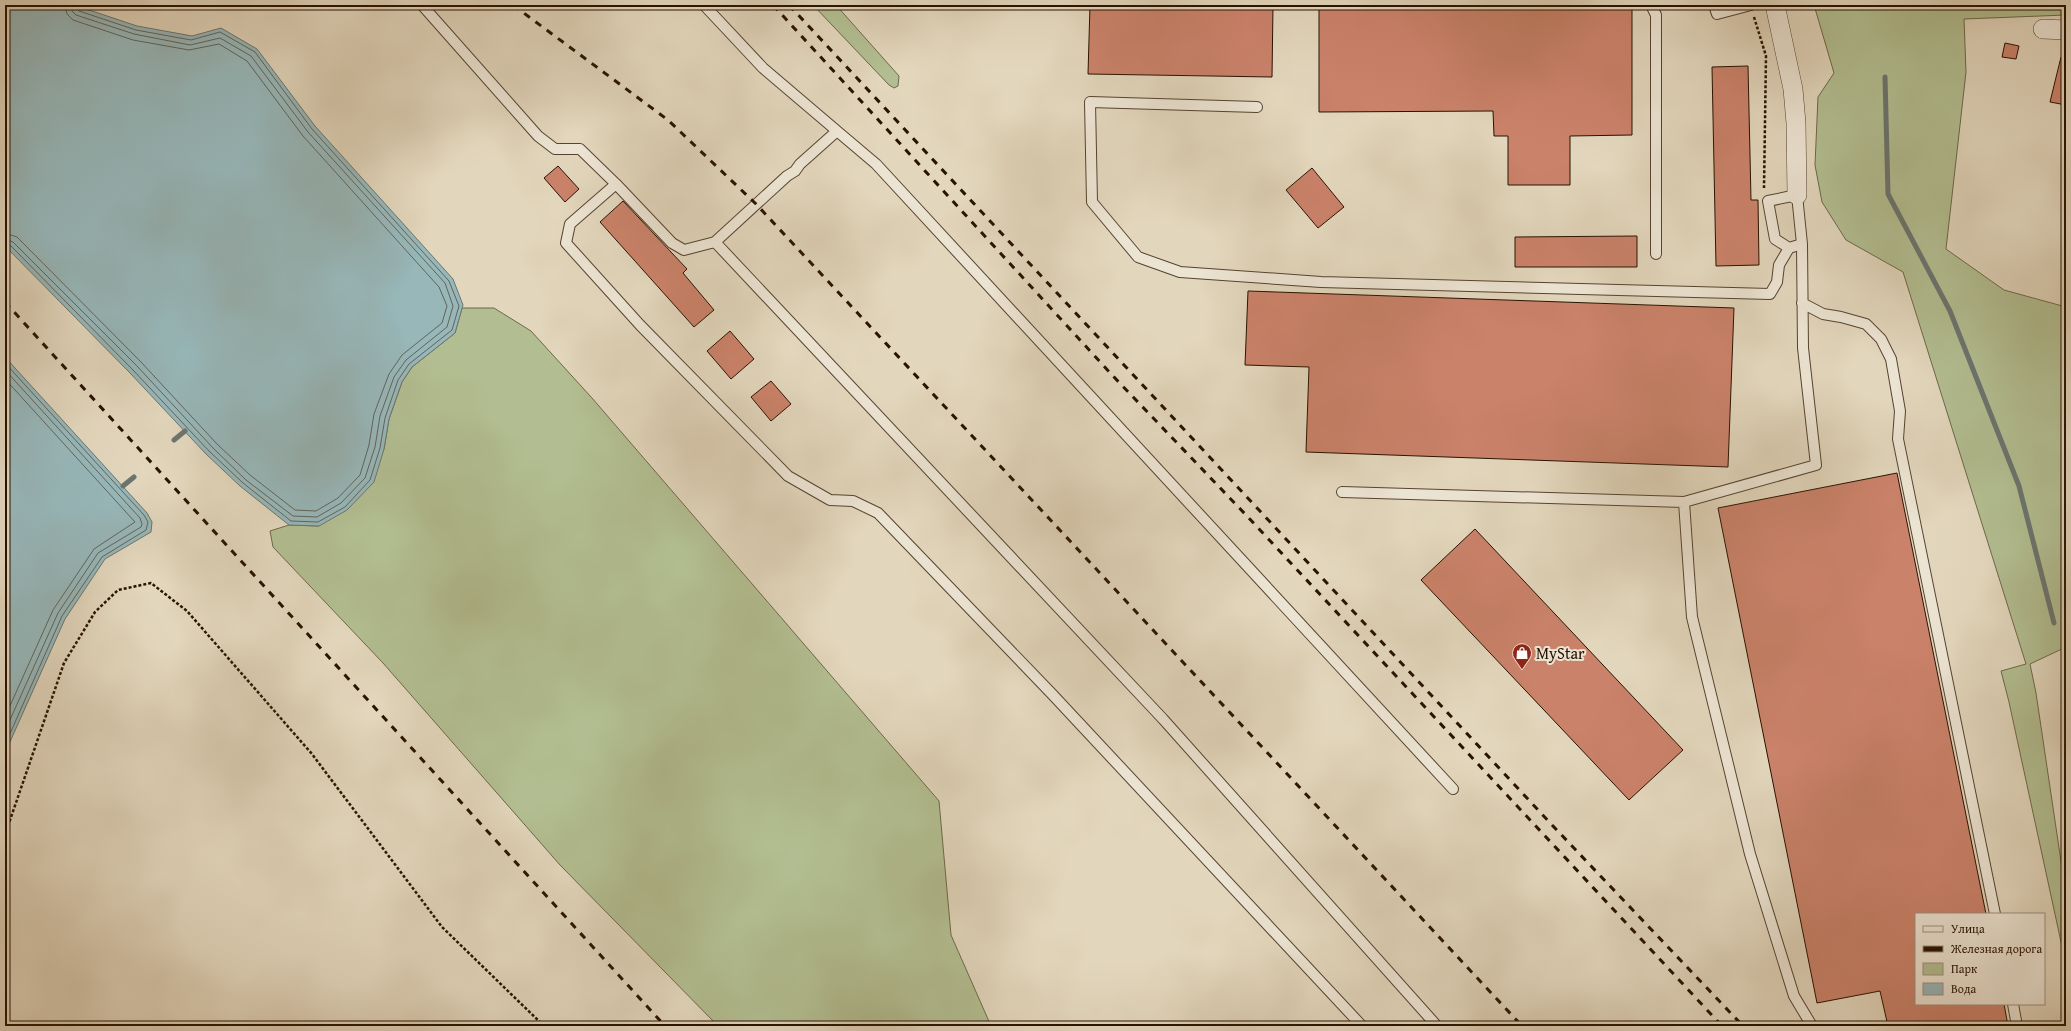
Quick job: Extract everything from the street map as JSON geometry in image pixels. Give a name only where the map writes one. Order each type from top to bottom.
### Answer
[{"type":"street","points":[[1775,5],[1793,89],[1796,123],[1797,196]]},
{"type":"street","points":[[2043,28],[2066,30]]},
{"type":"lane","points":[[422,5],[538,136],[555,149],[580,149],[616,184],[672,243],[684,250],[715,242],[787,176],[795,171],[800,164],[837,131]]},
{"type":"lane","points":[[704,5],[763,68],[876,164],[1454,789]]},
{"type":"lane","points":[[1651,5],[1656,15],[1656,254]]},
{"type":"lane","points":[[1714,5],[1717,14],[1751,5]]},
{"type":"lane","points":[[1257,107],[1090,102],[1092,202],[1138,257],[1180,272],[1320,282],[1770,294],[1777,282],[1779,265],[1789,248],[1802,244]]},
{"type":"lane","points":[[616,184],[570,224],[566,243],[640,325],[788,476],[830,500],[853,501],[878,513],[1052,694],[1362,1026]]},
{"type":"lane","points":[[1342,492],[1684,502],[1816,465],[1803,348],[1802,244],[1797,196],[1768,201],[1775,239],[1789,248]]},
{"type":"lane","points":[[715,242],[1163,719],[1437,1026]]},
{"type":"lane","points":[[1802,303],[1823,314],[1866,324],[1881,339],[1891,359],[1900,412],[1898,439],[1995,913]]},
{"type":"lane","points":[[1684,502],[1692,617],[1748,846],[1794,996],[1812,1026]]},
{"type":"lane","points":[[2013,1005],[2017,1026]]},
{"type":"path","points":[[1751,5],[1766,56],[1764,190],[1768,201]]},
{"type":"path","points":[[5,841],[8,826],[64,663],[95,612],[118,590],[151,583],[187,611],[312,754],[442,927],[544,1026]]},
{"type":"green space","points":[[813,5],[836,5],[899,76],[898,86],[894,88],[889,85]]},
{"type":"green space","points":[[1814,5],[2066,5],[2066,15],[1964,19],[1966,72],[1946,249],[2004,290],[2066,307],[2066,647],[2030,664],[2036,693],[2066,895],[2066,965],[2001,671],[2026,664],[1903,272],[1846,240],[1822,202],[1815,165],[1818,97],[1834,73]]},
{"type":"green space","points":[[462,308],[494,308],[531,331],[592,398],[939,801],[951,935],[991,1026],[718,1026],[560,865],[383,663],[273,547],[270,531],[289,525],[319,526],[384,449],[389,419],[402,382],[412,367],[455,333]]},
{"type":"water","points":[[5,5],[74,5],[137,26],[192,36],[221,28],[257,49],[315,126],[453,279],[463,305],[455,333],[412,367],[402,382],[389,419],[384,449],[374,482],[347,510],[319,526],[289,525],[240,486],[206,454],[130,373],[5,246]]},
{"type":"water","points":[[5,357],[147,513],[152,522],[151,532],[105,559],[65,619],[9,744],[5,762]]},
{"type":"building","points":[[1090,5],[1273,5],[1272,77],[1088,74]]},
{"type":"building","points":[[1319,5],[1632,5],[1632,135],[1570,136],[1570,185],[1508,185],[1508,136],[1494,136],[1493,111],[1319,112]]},
{"type":"building","points":[[2005,43],[2019,46],[2016,59],[2002,57]]},
{"type":"building","points":[[2061,57],[2066,58],[2066,105],[2050,102]]},
{"type":"building","points":[[1748,66],[1751,200],[1758,200],[1759,265],[1716,266],[1712,67]]},
{"type":"building","points":[[558,166],[579,189],[565,202],[544,178]]},
{"type":"building","points":[[1312,168],[1344,207],[1318,228],[1286,190]]},
{"type":"building","points":[[623,201],[687,269],[683,273],[714,310],[694,327],[600,222]]},
{"type":"building","points":[[1637,236],[1637,267],[1515,267],[1515,237]]},
{"type":"building","points":[[1248,291],[1734,308],[1728,467],[1306,452],[1309,367],[1245,365]]},
{"type":"building","points":[[730,331],[754,359],[731,379],[707,351]]},
{"type":"building","points":[[771,381],[791,404],[771,421],[751,397]]},
{"type":"building","points":[[1897,473],[1986,913],[1915,913],[1915,1005],[2004,1005],[2008,1026],[1888,1026],[1880,991],[1817,1003],[1718,508]]},
{"type":"building","points":[[1475,529],[1683,750],[1629,800],[1421,580]]},
{"type":"waterway","points":[[1885,77],[1888,194],[1950,311],[2019,486],[2054,623]]},
{"type":"waterway","points":[[174,440],[185,431]]},
{"type":"waterway","points":[[123,486],[134,477]]},
{"type":"railway","points":[[513,5],[668,120],[756,204],[1522,1026]]},
{"type":"railway","points":[[773,5],[1113,376],[1247,516],[1722,1026]]},
{"type":"railway","points":[[789,5],[1553,826],[1743,1026]]},
{"type":"railway","points":[[5,302],[665,1026]]},
{"type":"place","name":"MyStar","points":[[1522,670]]}]
